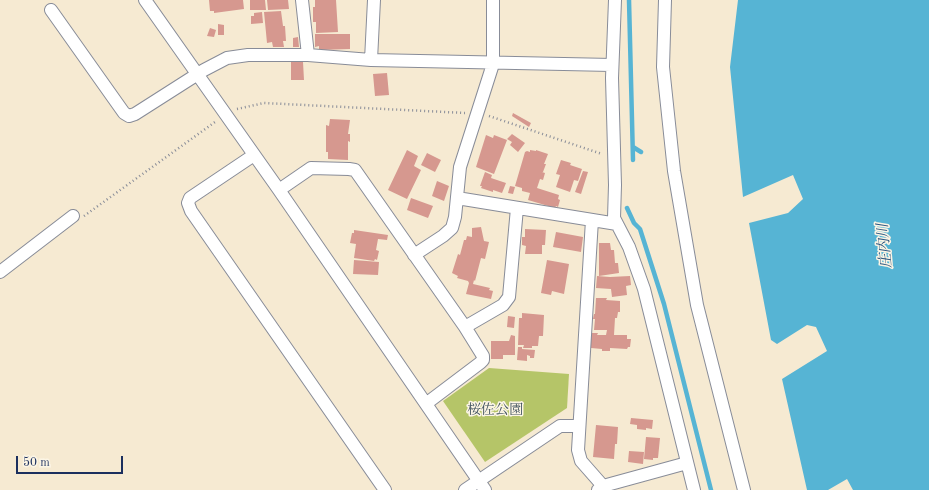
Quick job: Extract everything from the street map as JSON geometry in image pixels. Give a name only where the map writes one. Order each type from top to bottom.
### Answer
[{"type":"street","points":[[145,0],[279,190],[482,485]]},
{"type":"street","points":[[302,0],[308,55]]},
{"type":"street","points":[[371,60],[374,0]]},
{"type":"street","points":[[414,255],[443,236],[452,228],[455,217],[460,167],[493,62],[493,0]]},
{"type":"street","points":[[614,0],[612,65],[614,218],[629,247],[644,289],[694,490]]},
{"type":"street","points":[[665,0],[663,67],[675,178],[697,305],[744,490]]},
{"type":"street","points":[[51,10],[124,113],[129,116],[227,58],[248,55],[308,55],[371,60],[612,65]]},
{"type":"street","points":[[254,155],[190,198],[188,203],[191,211],[385,490]]},
{"type":"street","points":[[279,190],[311,168],[355,170],[465,327],[483,356],[483,360],[426,403]]},
{"type":"street","points":[[457,198],[617,224]]},
{"type":"street","points":[[465,327],[503,305],[509,297],[517,208]]},
{"type":"street","points":[[0,272],[76,218]]},
{"type":"street","points":[[592,220],[579,426],[578,450],[581,461],[600,488],[687,463]]},
{"type":"street","points":[[464,490],[482,485],[560,426],[579,426]]},
{"type":"path","points":[[76,218],[237,109],[264,103],[478,113],[614,158]]},
{"type":"green space","name":"桜佐公園","points":[[489,368],[569,374],[567,408],[485,462],[443,401]]},
{"type":"water","name":"庄内川","points":[[738,0],[929,0],[929,490],[853,490],[847,479],[828,490],[807,490],[782,379],[827,351],[816,327],[807,325],[777,344],[771,340],[749,223],[788,213],[803,199],[793,175],[743,197],[730,67]]},
{"type":"building","points":[[209,0],[243,0],[244,9],[214,13],[214,11],[210,11]]},
{"type":"building","points":[[250,0],[265,0],[266,10],[250,10]]},
{"type":"building","points":[[267,0],[288,0],[289,9],[268,10]]},
{"type":"building","points":[[315,0],[336,0],[338,32],[316,33],[316,22],[313,22],[313,7],[315,7]]},
{"type":"building","points":[[281,11],[283,26],[285,26],[286,41],[283,41],[284,47],[273,47],[272,42],[267,43],[264,12]]},
{"type":"building","points":[[262,12],[263,23],[251,24],[251,16],[254,16],[254,13]]},
{"type":"building","points":[[218,24],[224,25],[224,35],[218,35]]},
{"type":"building","points":[[210,28],[216,30],[214,37],[207,36]]},
{"type":"building","points":[[315,34],[350,34],[350,49],[319,50],[319,46],[315,47]]},
{"type":"building","points":[[298,37],[299,47],[293,47],[293,38]]},
{"type":"building","points":[[291,62],[303,62],[304,80],[291,80]]},
{"type":"building","points":[[387,73],[389,95],[375,96],[373,74]]},
{"type":"building","points":[[513,113],[531,123],[529,127],[512,116]]},
{"type":"building","points":[[330,119],[350,120],[348,134],[350,134],[350,142],[348,141],[348,160],[328,159],[328,152],[326,152],[326,125],[329,126]]},
{"type":"building","points":[[512,134],[525,143],[518,152],[510,145],[512,142],[507,139]]},
{"type":"building","points":[[486,135],[493,138],[494,135],[507,140],[494,174],[476,167]]},
{"type":"building","points":[[407,150],[418,156],[414,166],[421,170],[407,199],[388,190]]},
{"type":"building","points":[[530,150],[536,150],[548,154],[544,164],[546,164],[542,172],[545,173],[543,180],[540,179],[537,188],[559,195],[558,199],[560,200],[558,207],[556,206],[555,208],[528,200],[530,193],[522,191],[522,188],[515,186],[525,152],[530,152]]},
{"type":"building","points":[[427,153],[441,160],[435,172],[421,165]]},
{"type":"building","points":[[561,160],[582,169],[578,181],[574,180],[570,192],[556,187],[560,175],[556,174]]},
{"type":"building","points":[[583,171],[588,172],[581,194],[575,192]]},
{"type":"building","points":[[485,172],[492,175],[491,178],[506,183],[502,193],[481,188],[482,186],[480,186]]},
{"type":"building","points":[[437,181],[449,186],[444,201],[432,196]]},
{"type":"building","points":[[510,186],[515,187],[513,194],[508,193]]},
{"type":"building","points":[[411,198],[433,206],[428,218],[407,210]]},
{"type":"building","points":[[481,227],[484,241],[489,242],[485,259],[481,258],[473,284],[490,288],[489,290],[493,291],[491,299],[466,294],[469,283],[468,281],[457,278],[458,276],[452,273],[458,254],[460,255],[464,240],[466,240],[467,236],[472,237],[472,228]]},
{"type":"building","points":[[525,229],[546,230],[545,245],[542,245],[542,254],[525,254],[526,246],[522,245],[522,237],[525,237]]},
{"type":"building","points":[[354,230],[388,235],[387,240],[378,239],[376,250],[379,251],[377,260],[375,259],[374,261],[354,258],[356,244],[350,243]]},
{"type":"building","points":[[556,232],[583,237],[581,252],[553,247]]},
{"type":"building","points":[[599,243],[610,243],[611,250],[614,250],[615,263],[618,263],[619,273],[599,276]]},
{"type":"building","points":[[354,260],[379,262],[378,275],[353,274]]},
{"type":"building","points":[[547,260],[569,264],[564,294],[552,291],[551,295],[541,293]]},
{"type":"building","points":[[597,276],[630,276],[631,285],[626,286],[627,295],[612,297],[611,289],[596,288]]},
{"type":"building","points":[[596,298],[607,298],[606,300],[620,301],[620,312],[618,312],[617,318],[615,318],[614,335],[627,335],[627,339],[631,339],[630,347],[627,349],[610,348],[610,351],[602,351],[602,349],[591,348],[591,333],[606,335],[607,330],[594,330],[595,319],[593,319],[595,314]]},
{"type":"building","points":[[522,313],[544,315],[543,336],[539,336],[538,346],[523,348],[524,345],[518,345],[519,318],[522,318]]},
{"type":"building","points":[[508,316],[515,317],[514,328],[507,327]]},
{"type":"building","points":[[511,335],[515,336],[515,355],[503,355],[503,359],[491,359],[491,341],[509,341]]},
{"type":"building","points":[[518,347],[522,347],[522,349],[535,350],[534,358],[530,358],[530,356],[527,355],[527,361],[517,360]]},
{"type":"building","points":[[631,418],[653,420],[652,429],[637,429],[637,425],[630,424]]},
{"type":"building","points":[[596,425],[618,427],[614,459],[593,457]]},
{"type":"building","points":[[646,437],[660,438],[658,458],[653,458],[653,460],[644,459]]},
{"type":"building","points":[[629,451],[644,452],[643,464],[628,462]]},
{"type":"waterway","points":[[629,0],[633,160]]},
{"type":"waterway","points":[[633,147],[641,152]]},
{"type":"waterway","points":[[627,208],[634,223],[640,229],[664,304],[711,490]]}]
